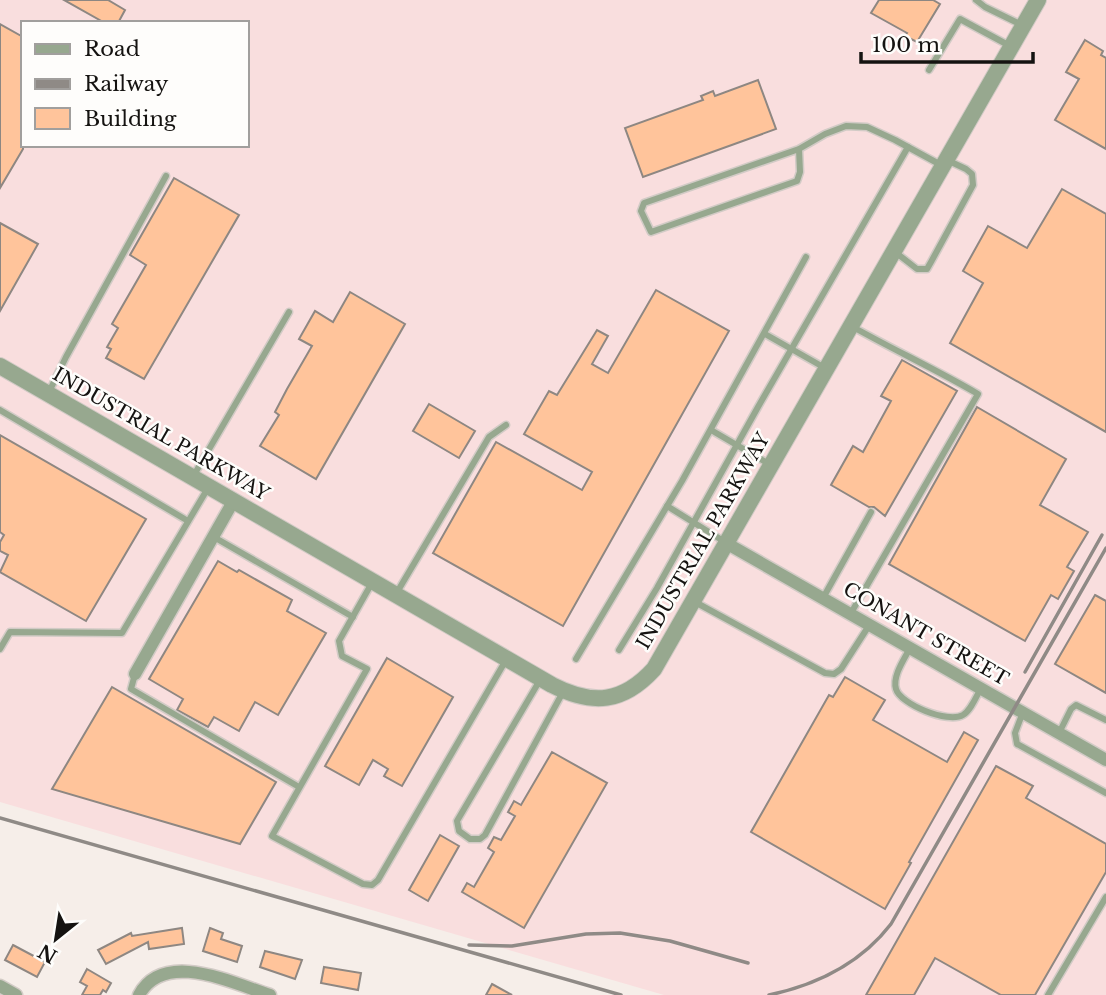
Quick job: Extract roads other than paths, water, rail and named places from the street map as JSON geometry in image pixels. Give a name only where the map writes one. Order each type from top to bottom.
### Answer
[{"type":"street","name":"INDUSTRIAL PARKWAY","points":[[1,371],[48,394],[564,691],[578,697],[601,699],[618,695],[638,685],[654,669],[1038,0]]},
{"type":"street","points":[[135,674],[234,500]]},
{"type":"street","name":"CONANT STREET","points":[[726,543],[1106,760]]},
{"type":"street","points":[[139,995],[144,985],[167,972],[189,970],[271,995]]},
{"type":"street","points":[[0,986],[16,995]]},
{"type":"lane","points":[[976,0],[1023,26]]},
{"type":"lane","points":[[929,69],[960,19],[1011,47]]},
{"type":"lane","points":[[799,149],[800,172],[797,181],[651,232],[641,211],[644,203],[799,149],[846,126],[867,127],[945,163],[966,169],[972,174],[973,185],[927,268],[917,269],[894,251]]},
{"type":"lane","points":[[619,650],[908,147]]},
{"type":"lane","points":[[48,394],[166,176]]},
{"type":"lane","points":[[576,660],[711,430],[806,257]]},
{"type":"lane","points":[[193,477],[289,313]]},
{"type":"lane","points":[[850,613],[978,394],[851,326]]},
{"type":"lane","points":[[765,334],[826,369]]},
{"type":"lane","points":[[0,410],[188,521]]},
{"type":"lane","points":[[396,594],[489,437],[506,425]]},
{"type":"lane","points":[[711,430],[771,465]]},
{"type":"lane","points":[[0,649],[10,632],[122,633],[209,486]]},
{"type":"lane","points":[[667,506],[726,543]]},
{"type":"lane","points":[[823,597],[871,512]]},
{"type":"lane","points":[[212,536],[353,617]]},
{"type":"lane","points":[[373,581],[339,641],[342,656],[367,669],[272,836],[363,884],[372,885],[378,880],[396,850],[507,659]]},
{"type":"lane","points":[[693,601],[825,673],[834,674],[841,669],[870,624]]},
{"type":"lane","points":[[910,648],[897,675],[895,686],[905,699],[942,718],[957,718],[967,712],[981,688]]},
{"type":"lane","points":[[135,674],[131,689],[299,787]]},
{"type":"lane","points":[[541,678],[457,821],[459,831],[470,839],[480,839],[485,835],[564,691]]},
{"type":"lane","points":[[1059,733],[1071,709],[1076,705],[1106,720]]},
{"type":"lane","points":[[1023,712],[1014,733],[1017,744],[1106,793]]},
{"type":"lane","points":[[1048,995],[1106,897]]},
{"type":"railway","points":[[1025,672],[1102,535]]},
{"type":"railway","points":[[769,995],[804,985],[852,961],[891,924],[1106,548]]},
{"type":"railway","points":[[0,818],[621,995]]},
{"type":"railway","points":[[469,945],[512,946],[586,934],[620,933],[670,941],[748,963]]}]
